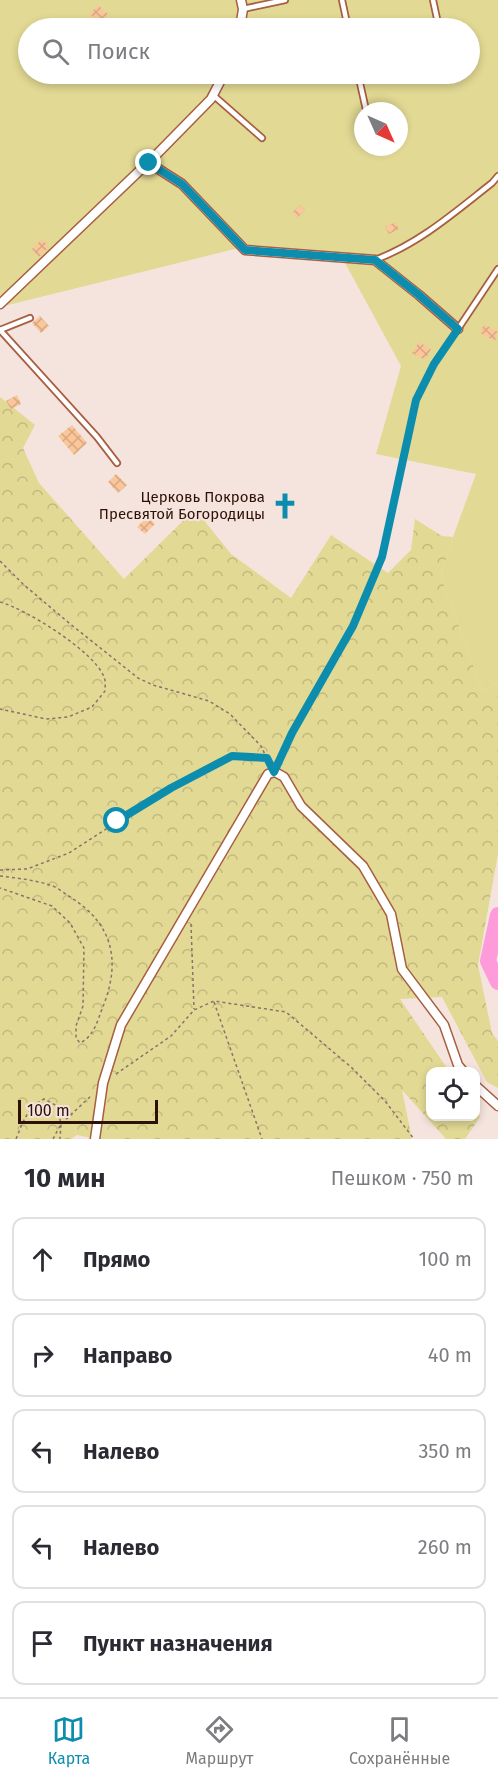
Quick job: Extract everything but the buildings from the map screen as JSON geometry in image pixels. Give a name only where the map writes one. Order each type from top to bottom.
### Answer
[{"type":"street","points":[[0,304],[149,163],[213,95],[219,84]]},
{"type":"street","points":[[149,163],[182,184],[245,250],[375,260],[458,329]]},
{"type":"street","points":[[95,1139],[103,1083],[121,1025],[268,774],[274,772],[284,777],[302,806],[363,866],[391,914],[402,969],[444,1024],[460,1067]]},
{"type":"street","points":[[480,1090],[498,1106]]},
{"type":"lane","points":[[242,5],[285,0]]},
{"type":"lane","points":[[342,0],[346,18]]},
{"type":"lane","points":[[433,0],[437,18]]},
{"type":"lane","points":[[360,84],[364,102]]},
{"type":"lane","points":[[213,95],[262,138]]},
{"type":"lane","points":[[375,260],[399,251],[430,232],[498,176]]},
{"type":"lane","points":[[458,329],[498,269]]},
{"type":"lane","points":[[30,318],[0,330],[97,437],[117,463]]},
{"type":"path","points":[[274,772],[292,733],[353,626],[378,567],[416,400],[434,364],[458,329]]},
{"type":"path","points":[[0,561],[32,592],[138,678],[153,685],[209,701],[230,714],[261,746],[274,772]]},
{"type":"path","points":[[0,602],[33,617],[72,642],[104,677],[105,691],[92,707],[68,717],[46,719],[0,709]]},
{"type":"path","points":[[0,870],[27,869],[69,853],[171,788],[232,756],[267,758]]},
{"type":"path","points":[[0,876],[52,886],[98,918],[109,942],[113,968],[106,997],[88,1039],[80,1043],[76,1038],[76,1026],[83,1006],[84,948],[70,923],[52,906],[0,888]]},
{"type":"path","points":[[190,906],[194,1010]]},
{"type":"path","points":[[214,1002],[262,1139]]},
{"type":"path","points":[[53,1139],[61,1124],[103,1083],[171,1036],[194,1010],[214,1002],[286,1012],[351,1067],[385,1101],[414,1139]]},
{"type":"path","points":[[16,1139],[25,1116],[34,1104],[44,1099],[57,1106],[61,1124],[60,1139]]},
{"type":"green space","points":[[0,0],[498,0],[498,682],[483,692],[441,577],[476,474],[376,454],[401,366],[344,261],[247,246],[0,307]]},
{"type":"green space","points":[[0,397],[35,425],[23,448],[39,483],[124,579],[195,509],[231,554],[291,598],[331,535],[388,573],[411,550],[415,519],[442,536],[453,537],[441,577],[483,692],[498,682],[498,854],[478,965],[492,1033],[498,1041],[498,1088],[487,1082],[442,997],[400,999],[446,1067],[426,1067],[426,1117],[402,1090],[412,1139],[96,1139],[77,1135],[71,1139],[0,1139]]},
{"type":"green space","points":[[430,1121],[477,1121],[465,1139],[446,1139]]},
{"type":"waterway","points":[[498,915],[488,961],[498,982]]},
{"type":"place","name":"Церковь Покрова Пресвятой Богородицы","points":[[285,506]]},
{"type":"route","points":[[117,821],[171,788],[232,756],[267,758],[274,772],[292,733],[353,626],[382,557],[416,400],[434,364],[458,329],[375,260],[245,250],[182,184],[149,163]]}]
